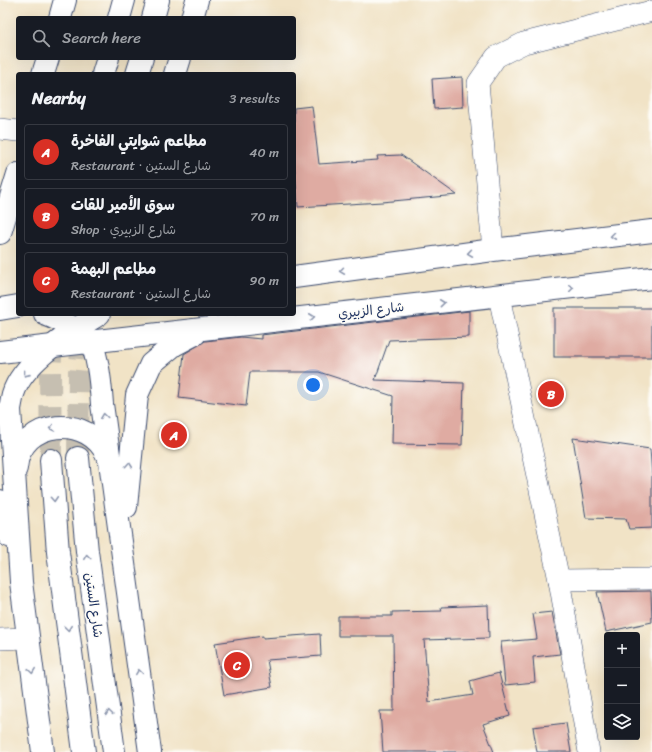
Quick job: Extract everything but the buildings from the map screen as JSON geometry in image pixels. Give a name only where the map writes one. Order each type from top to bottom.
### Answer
[{"type":"main road","points":[[61,16],[65,0]]},
{"type":"main road","points":[[120,16],[124,0]]},
{"type":"main road","points":[[154,16],[158,0]]},
{"type":"main road","points":[[193,16],[197,0]]},
{"type":"main road","points":[[44,72],[47,60]]},
{"type":"main road","points":[[104,72],[107,60]]},
{"type":"main road","points":[[138,72],[141,60]]},
{"type":"main road","points":[[176,72],[179,60]]},
{"type":"main road","points":[[0,233],[16,181]]},
{"type":"main road","points":[[296,277],[493,250],[652,231]]},
{"type":"main road","name":"شارع الزبيري","points":[[5,352],[51,346],[69,324],[136,337],[652,278]]},
{"type":"main road","points":[[5,352],[69,324],[91,316]]},
{"type":"main road","points":[[100,316],[136,337]]},
{"type":"main road","points":[[69,324],[100,376],[102,404],[150,752]]},
{"type":"main road","points":[[122,546],[137,395],[151,364],[174,345],[204,329]]},
{"type":"main road","points":[[43,752],[27,638],[21,582],[16,479],[10,409],[13,393],[24,375],[51,346]]},
{"type":"main road","points":[[16,479],[17,463],[23,448],[33,436],[47,429],[62,426],[77,428],[90,434],[101,443],[108,456],[111,468]]},
{"type":"main road","name":"شارع الستين","points":[[78,458],[87,551],[114,752]]},
{"type":"main road","points":[[51,460],[58,552],[84,752]]},
{"type":"main road","points":[[0,501],[21,582]]},
{"type":"street","points":[[493,250],[478,83],[492,62],[496,57],[524,43],[652,12]]},
{"type":"street","points":[[0,129],[16,131]]},
{"type":"street","points":[[499,296],[560,580],[589,752]]},
{"type":"street","points":[[560,580],[652,579]]},
{"type":"street","points":[[0,639],[27,638]]},
{"type":"tunnel","points":[[51,460],[50,372],[54,316]]},
{"type":"tunnel","points":[[78,458],[79,372],[84,324]]},
{"type":"place","name":"سوق الأمير للقات","points":[[551,394]]},
{"type":"place","name":"مطاعم شوايتي الفاخرة","points":[[174,435]]},
{"type":"place","name":"مطاعم البهمة","points":[[237,665]]}]
